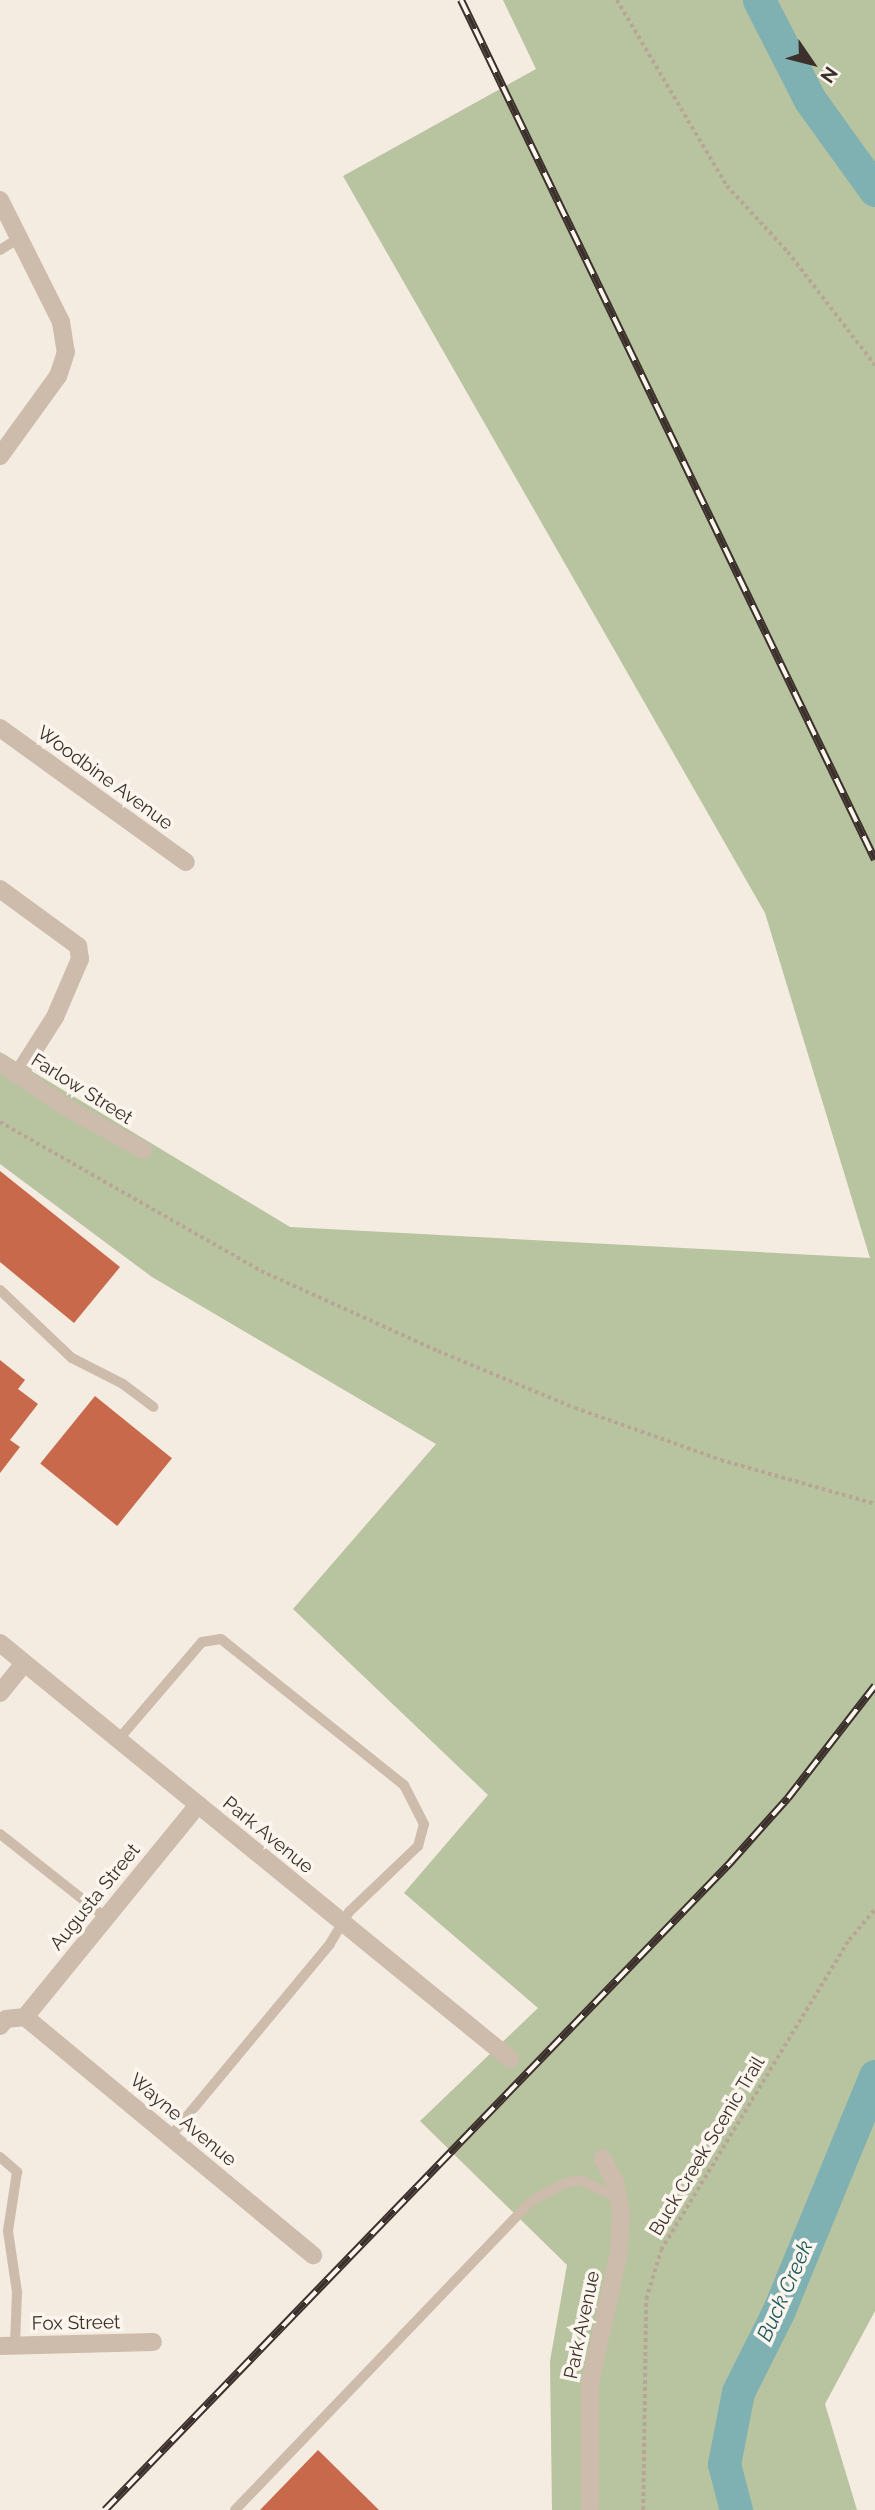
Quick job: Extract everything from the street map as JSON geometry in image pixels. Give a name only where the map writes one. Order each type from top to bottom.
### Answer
[{"type":"street","points":[[0,200],[61,322],[66,352],[58,376],[0,456]]},
{"type":"street","name":"Woodbine Avenue","points":[[0,728],[186,862]]},
{"type":"street","points":[[0,889],[78,946],[80,959],[67,996],[18,1074]]},
{"type":"street","name":"Farlow Street","points":[[0,1062],[68,1109],[143,1150]]},
{"type":"street","name":"Park Avenue","points":[[0,1643],[510,2059]]},
{"type":"street","points":[[0,1693],[24,1663]]},
{"type":"street","name":"Augusta Street","points":[[25,2017],[198,1805]]},
{"type":"street","points":[[0,2026],[6,2019],[25,2017]]},
{"type":"street","name":"Wayne Avenue","points":[[25,2017],[313,2255]]},
{"type":"street","name":"Park Avenue","points":[[590,2505],[586,2462],[590,2383],[619,2252],[620,2199],[603,2158]]},
{"type":"street","name":"Fox Street","points":[[7,2345],[153,2343]]},
{"type":"lane","points":[[0,250],[19,238]]},
{"type":"lane","points":[[0,1290],[72,1358],[123,1384],[153,1407]]},
{"type":"lane","points":[[118,1740],[193,1651],[212,1638],[237,1648],[367,1753],[415,1799],[424,1836],[349,1912],[344,1924],[170,2137]]},
{"type":"lane","points":[[0,1834],[105,1917]]},
{"type":"lane","points":[[0,2157],[18,2172],[8,2231],[16,2292],[7,2345]]},
{"type":"lane","points":[[235,2510],[531,2202],[566,2183],[581,2180],[620,2199]]},
{"type":"path","points":[[617,0],[727,186],[788,251],[875,365]]},
{"type":"path","points":[[0,1122],[261,1271],[438,1351],[575,1408],[721,1460],[875,1504]]},
{"type":"path","name":"Buck Creek Scenic Trail","points":[[643,2510],[646,2299],[661,2250],[849,1940],[875,1909]]},
{"type":"green space","points":[[503,0],[875,0],[875,2311],[825,2404],[857,2510],[552,2510],[550,2361],[567,2265],[420,2121],[538,2008],[404,1893],[488,1795],[293,1609],[436,1444],[152,1277],[0,1164],[0,1052],[290,1227],[870,1258],[765,913],[343,176],[536,69]]},
{"type":"building","points":[[0,1171],[120,1267],[74,1323],[0,1262]]},
{"type":"building","points":[[0,1360],[25,1380],[18,1389],[38,1404],[10,1440],[20,1447],[0,1473]]},
{"type":"building","points":[[95,1396],[172,1458],[117,1526],[40,1464]]},
{"type":"building","points":[[318,2450],[379,2510],[260,2510]]},
{"type":"waterway","name":"Buck Creek","points":[[759,0],[810,100],[875,190]]},
{"type":"waterway","name":"Buck Creek","points":[[736,2510],[724,2464],[738,2392],[779,2310],[875,2076]]},
{"type":"railway","points":[[461,0],[875,860]]},
{"type":"railway","points":[[105,2510],[730,1863],[788,1798],[875,1686]]}]
